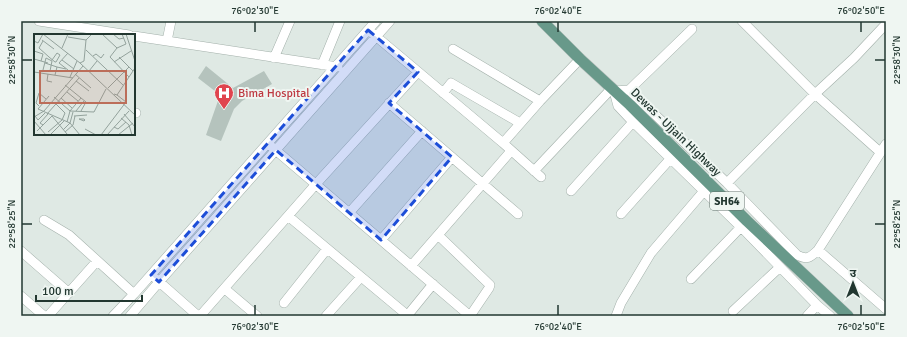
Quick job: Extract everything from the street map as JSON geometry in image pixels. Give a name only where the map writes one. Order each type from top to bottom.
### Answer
[{"type":"main road","name":"Dewas - Ujjain Highway","points":[[542,21],[580,59],[630,105],[736,210],[848,316]]},
{"type":"street","points":[[39,21],[86,32],[115,34]]},
{"type":"street","points":[[167,41],[171,21]]},
{"type":"street","points":[[274,58],[290,21]]},
{"type":"street","points":[[322,65],[340,21]]},
{"type":"street","points":[[113,316],[376,21]]},
{"type":"street","points":[[130,316],[390,21]]},
{"type":"street","points":[[742,21],[816,94],[880,152]]},
{"type":"street","points":[[727,183],[854,58],[886,24]]},
{"type":"street","points":[[629,90],[692,29]]},
{"type":"street","points":[[368,30],[503,143],[541,177]]},
{"type":"street","points":[[135,36],[348,68]]},
{"type":"street","points":[[453,49],[540,101]]},
{"type":"street","points":[[503,143],[580,59]]},
{"type":"street","points":[[151,275],[199,316],[418,72]]},
{"type":"street","points":[[443,93],[451,83],[520,123]]},
{"type":"street","points":[[613,89],[618,106],[633,122],[741,227],[817,305],[830,316]]},
{"type":"street","points":[[534,171],[613,89],[629,90],[727,183],[797,255],[804,258],[809,258],[818,250],[886,144]]},
{"type":"street","points":[[389,103],[518,214]]},
{"type":"street","points":[[571,191],[633,122]]},
{"type":"street","points":[[350,213],[422,131]]},
{"type":"street","points":[[268,143],[468,315],[490,288],[490,285],[438,235]]},
{"type":"street","points":[[411,266],[511,151]]},
{"type":"street","points":[[381,240],[452,157]]},
{"type":"street","points":[[621,214],[671,158]]},
{"type":"street","points":[[616,316],[621,303],[651,253],[704,191]]},
{"type":"street","points":[[288,216],[407,316],[433,284]]},
{"type":"street","points":[[44,220],[69,235],[134,294]]},
{"type":"street","points":[[690,279],[741,227]]},
{"type":"street","points":[[284,303],[327,249]]},
{"type":"street","points":[[818,250],[886,309]]},
{"type":"street","points":[[21,251],[69,293]]},
{"type":"street","points":[[48,316],[97,262]]},
{"type":"street","points":[[733,311],[780,267]]},
{"type":"street","points":[[331,314],[361,277]]},
{"type":"street","points":[[224,289],[257,316]]},
{"type":"street","points":[[21,296],[44,316]]},
{"type":"street","points":[[806,316],[817,305]]},
{"type":"highlighted area","points":[[368,30],[418,72],[389,103],[452,157],[381,240],[276,150],[159,282],[151,275]]},
{"type":"building","points":[[206,66],[233,88],[264,71],[272,84],[242,101],[234,109],[221,141],[206,135],[220,95],[198,78]]},
{"type":"place","name":"Bima Hospital","points":[[224,110]]}]
